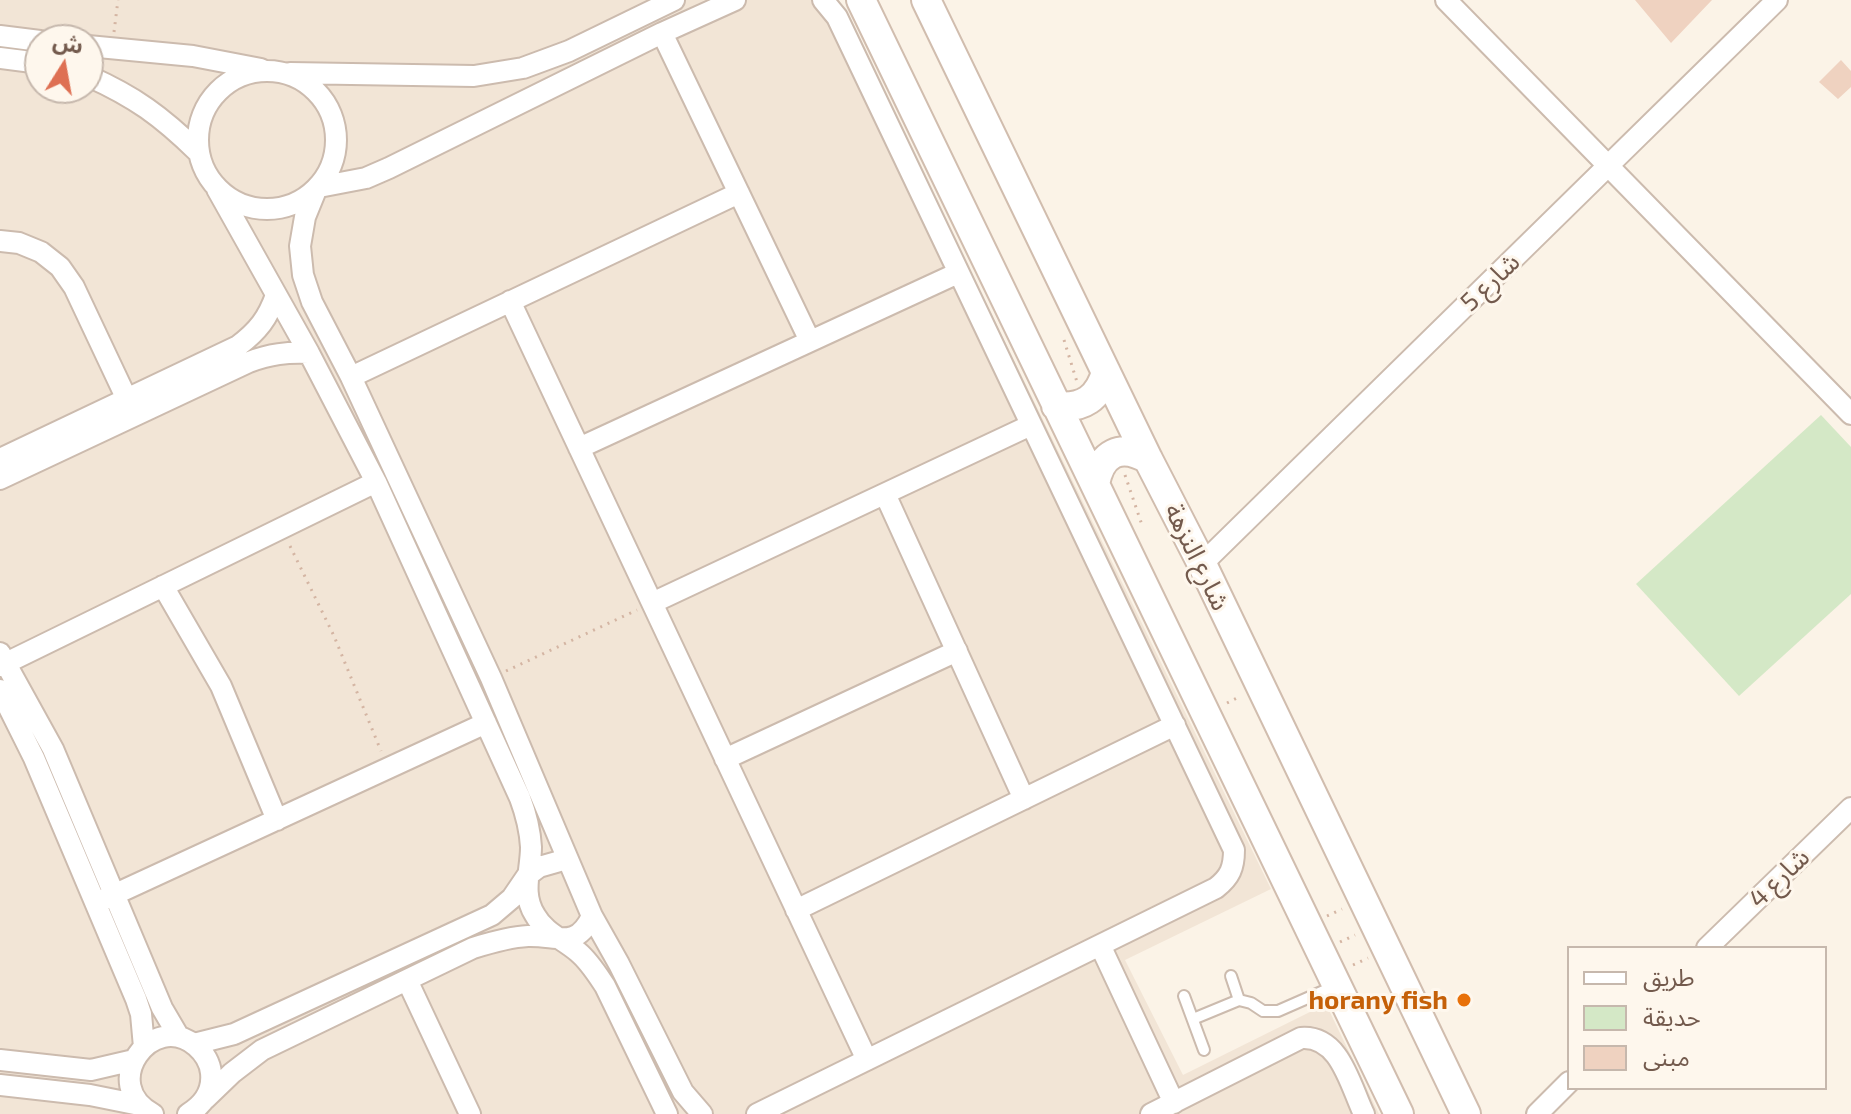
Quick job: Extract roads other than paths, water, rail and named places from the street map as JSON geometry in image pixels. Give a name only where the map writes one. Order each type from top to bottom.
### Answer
[{"type":"main road","points":[[861,0],[1070,408],[1084,404],[1095,396],[1103,385],[1106,372]]},
{"type":"main road","name":"شارع النزهة","points":[[926,0],[1106,372],[1138,463],[1202,564],[1466,1114]]},
{"type":"main road","points":[[1066,397],[1095,484],[1205,713],[1342,976],[1399,1114]]},
{"type":"main road","points":[[1095,484],[1098,469],[1107,457],[1120,451],[1135,452],[1138,463]]},
{"type":"street","points":[[667,1114],[605,986],[593,968],[578,952],[544,929],[533,913],[527,895],[531,849],[529,823],[376,482],[309,353],[202,165],[198,152],[198,128],[207,105],[223,86],[244,74],[474,76],[523,68],[569,51],[638,8],[674,0]]},
{"type":"street","points":[[217,189],[234,202],[255,209],[277,209],[298,203],[317,189],[366,178],[389,168],[735,0]]},
{"type":"street","points":[[757,1114],[1216,888],[1228,878],[1234,865],[1234,850],[1175,725],[837,17],[823,0]]},
{"type":"street","points":[[1446,0],[1851,414]]},
{"type":"street","name":"شارع 5","points":[[1202,564],[1777,0]]},
{"type":"street","points":[[638,8],[657,36],[739,193],[810,341]]},
{"type":"street","points":[[0,36],[24,39]]},
{"type":"street","points":[[104,47],[193,56],[275,72],[304,82],[322,98],[333,119],[337,143],[332,167],[317,189],[305,217],[300,246],[303,275],[312,302],[351,377],[491,678],[592,916],[683,1092],[698,1113]]},
{"type":"street","points":[[0,58],[24,61]]},
{"type":"street","points":[[104,83],[127,93],[165,119],[198,152]]},
{"type":"street","points":[[351,377],[739,193]]},
{"type":"street","points":[[0,241],[19,243],[41,252],[60,267],[74,287],[131,408]]},
{"type":"street","points":[[579,448],[958,273]]},
{"type":"street","points":[[0,479],[238,346],[256,333],[269,315],[276,295]]},
{"type":"street","points":[[510,301],[867,1060]]},
{"type":"street","points":[[0,459],[268,355],[309,353]]},
{"type":"street","points":[[652,603],[1031,425]]},
{"type":"street","points":[[147,1109],[130,1083],[130,1071],[139,1053],[144,1031],[105,899],[53,749],[2,661],[376,482]]},
{"type":"street","points":[[885,494],[1024,799]]},
{"type":"street","points":[[163,586],[221,686],[277,820]]},
{"type":"street","points":[[725,759],[957,651]]},
{"type":"street","points":[[0,690],[162,1008],[186,1041],[209,1064],[211,1076],[205,1099]]},
{"type":"street","points":[[105,899],[486,723]]},
{"type":"street","points":[[796,910],[1175,725]]},
{"type":"street","name":"شارع 4","points":[[1709,946],[1851,808]]},
{"type":"street","points":[[0,1060],[91,1070],[139,1053],[160,1038],[186,1041],[234,1034],[492,915],[539,867],[567,859]]},
{"type":"street","points":[[188,1114],[262,1050],[473,948],[501,939],[531,936],[560,940],[574,937],[586,929],[592,916]]},
{"type":"street","points":[[1100,945],[1174,1103]]},
{"type":"street","points":[[407,980],[470,1114]]},
{"type":"street","points":[[1151,1114],[1301,1038],[1313,1037],[1333,1049],[1364,1114]]},
{"type":"street","points":[[1537,1114],[1567,1084]]},
{"type":"street","points":[[0,1085],[90,1095],[147,1109]]},
{"type":"lane","points":[[1231,976],[1239,1000]]},
{"type":"lane","points":[[1193,1019],[1239,1000],[1263,1011],[1278,1011],[1342,976]]},
{"type":"lane","points":[[1184,996],[1204,1050]]},
{"type":"place","name":"horany fish","points":[[1464,1000]]}]
